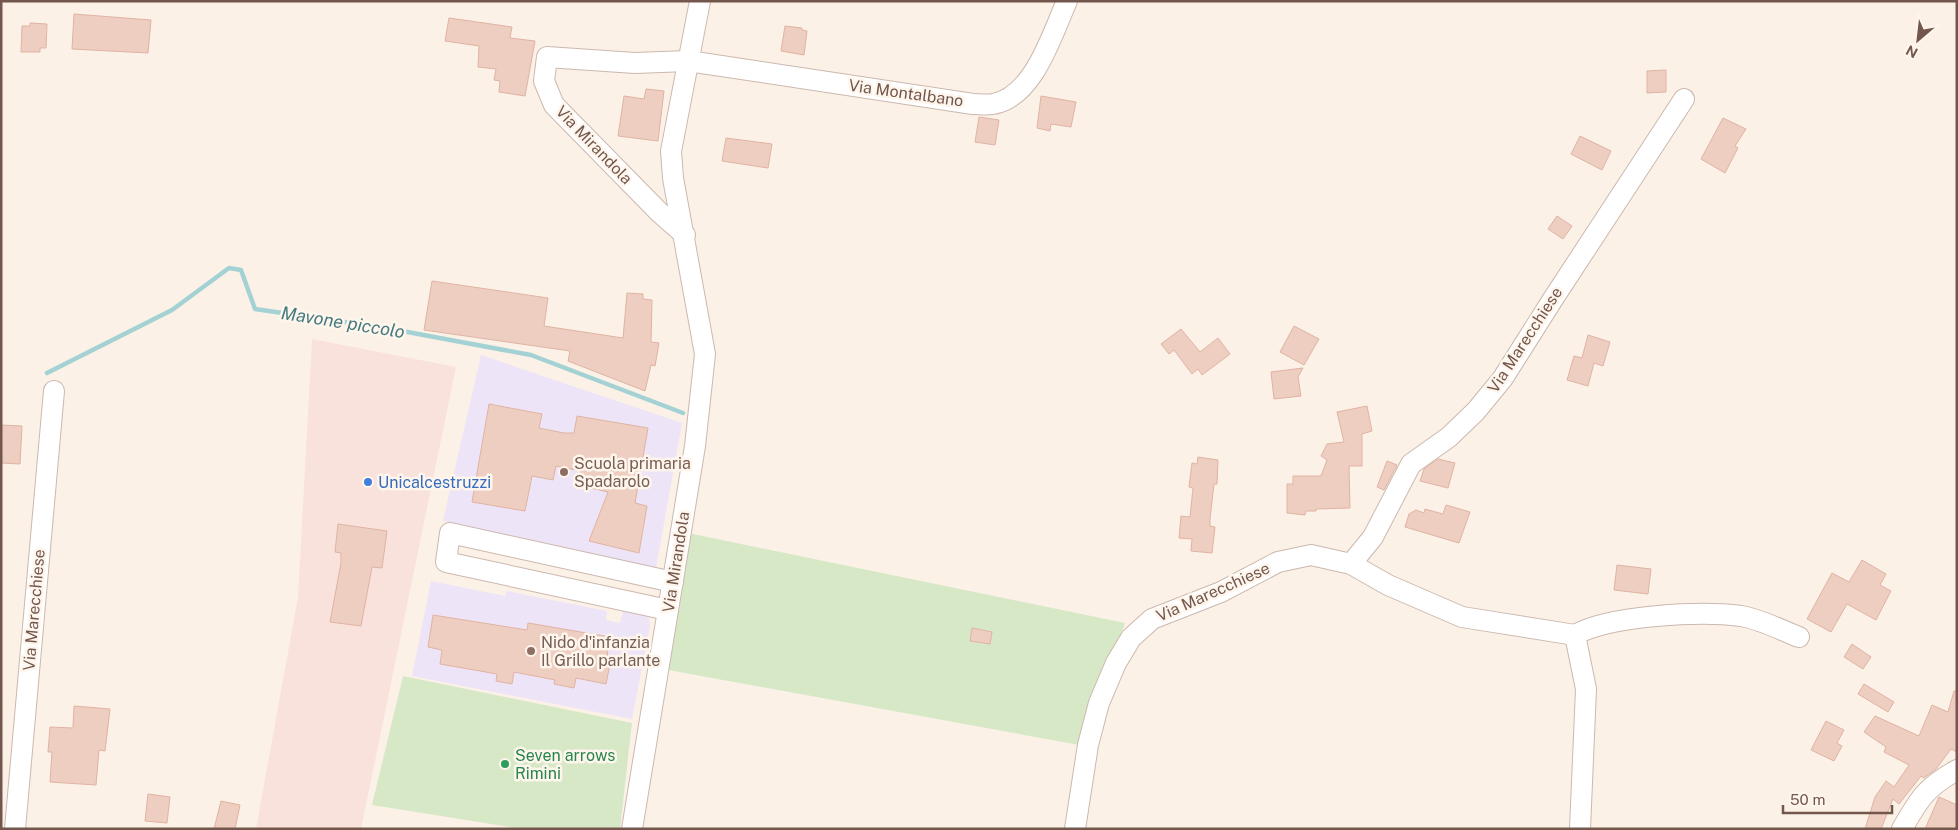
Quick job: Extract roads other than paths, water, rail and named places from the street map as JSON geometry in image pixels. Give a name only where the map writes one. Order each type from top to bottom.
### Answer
[{"type":"street","name":"Via Mirandola","points":[[632,829],[695,446],[705,354],[685,235],[673,178],[671,151],[700,1]]},
{"type":"street","name":"Via Montalbano","points":[[688,61],[973,104],[993,104],[1015,94],[1032,78],[1067,1]]},
{"type":"street","name":"Via Mirandola","points":[[685,235],[659,212],[554,105],[544,81],[547,57],[635,63],[688,61]]},
{"type":"street","name":"Via Marecchiese","points":[[1351,564],[1373,537],[1411,464],[1449,437],[1476,411],[1503,378],[1553,298],[1684,99]]},
{"type":"street","name":"Via Marecchiese","points":[[15,829],[54,391]]},
{"type":"street","points":[[668,610],[446,562],[450,533],[672,582]]},
{"type":"street","name":"Via Marecchiese","points":[[1074,829],[1088,745],[1099,703],[1116,663],[1131,638],[1152,618],[1221,592],[1278,562],[1311,555],[1351,564],[1388,585],[1462,617],[1575,635]]},
{"type":"street","points":[[1580,829],[1586,689],[1575,635],[1588,627],[1638,618],[1716,615],[1743,616],[1799,637]]},
{"type":"street","points":[[1902,829],[1920,797],[1936,782],[1957,770]]},
{"type":"waterway","name":"Mavone piccolo","points":[[47,373],[172,310],[229,268],[241,270],[255,309],[386,328],[531,355],[683,413]]},
{"type":"place","name":"Scuola primaria Spadarolo","points":[[564,472]]},
{"type":"place","name":"Unicalcestruzzi","points":[[368,482]]},
{"type":"place","name":"Nido d'infanzia Il Grillo parlante","points":[[531,651]]},
{"type":"place","name":"Seven arrows Rimini","points":[[505,764]]}]
